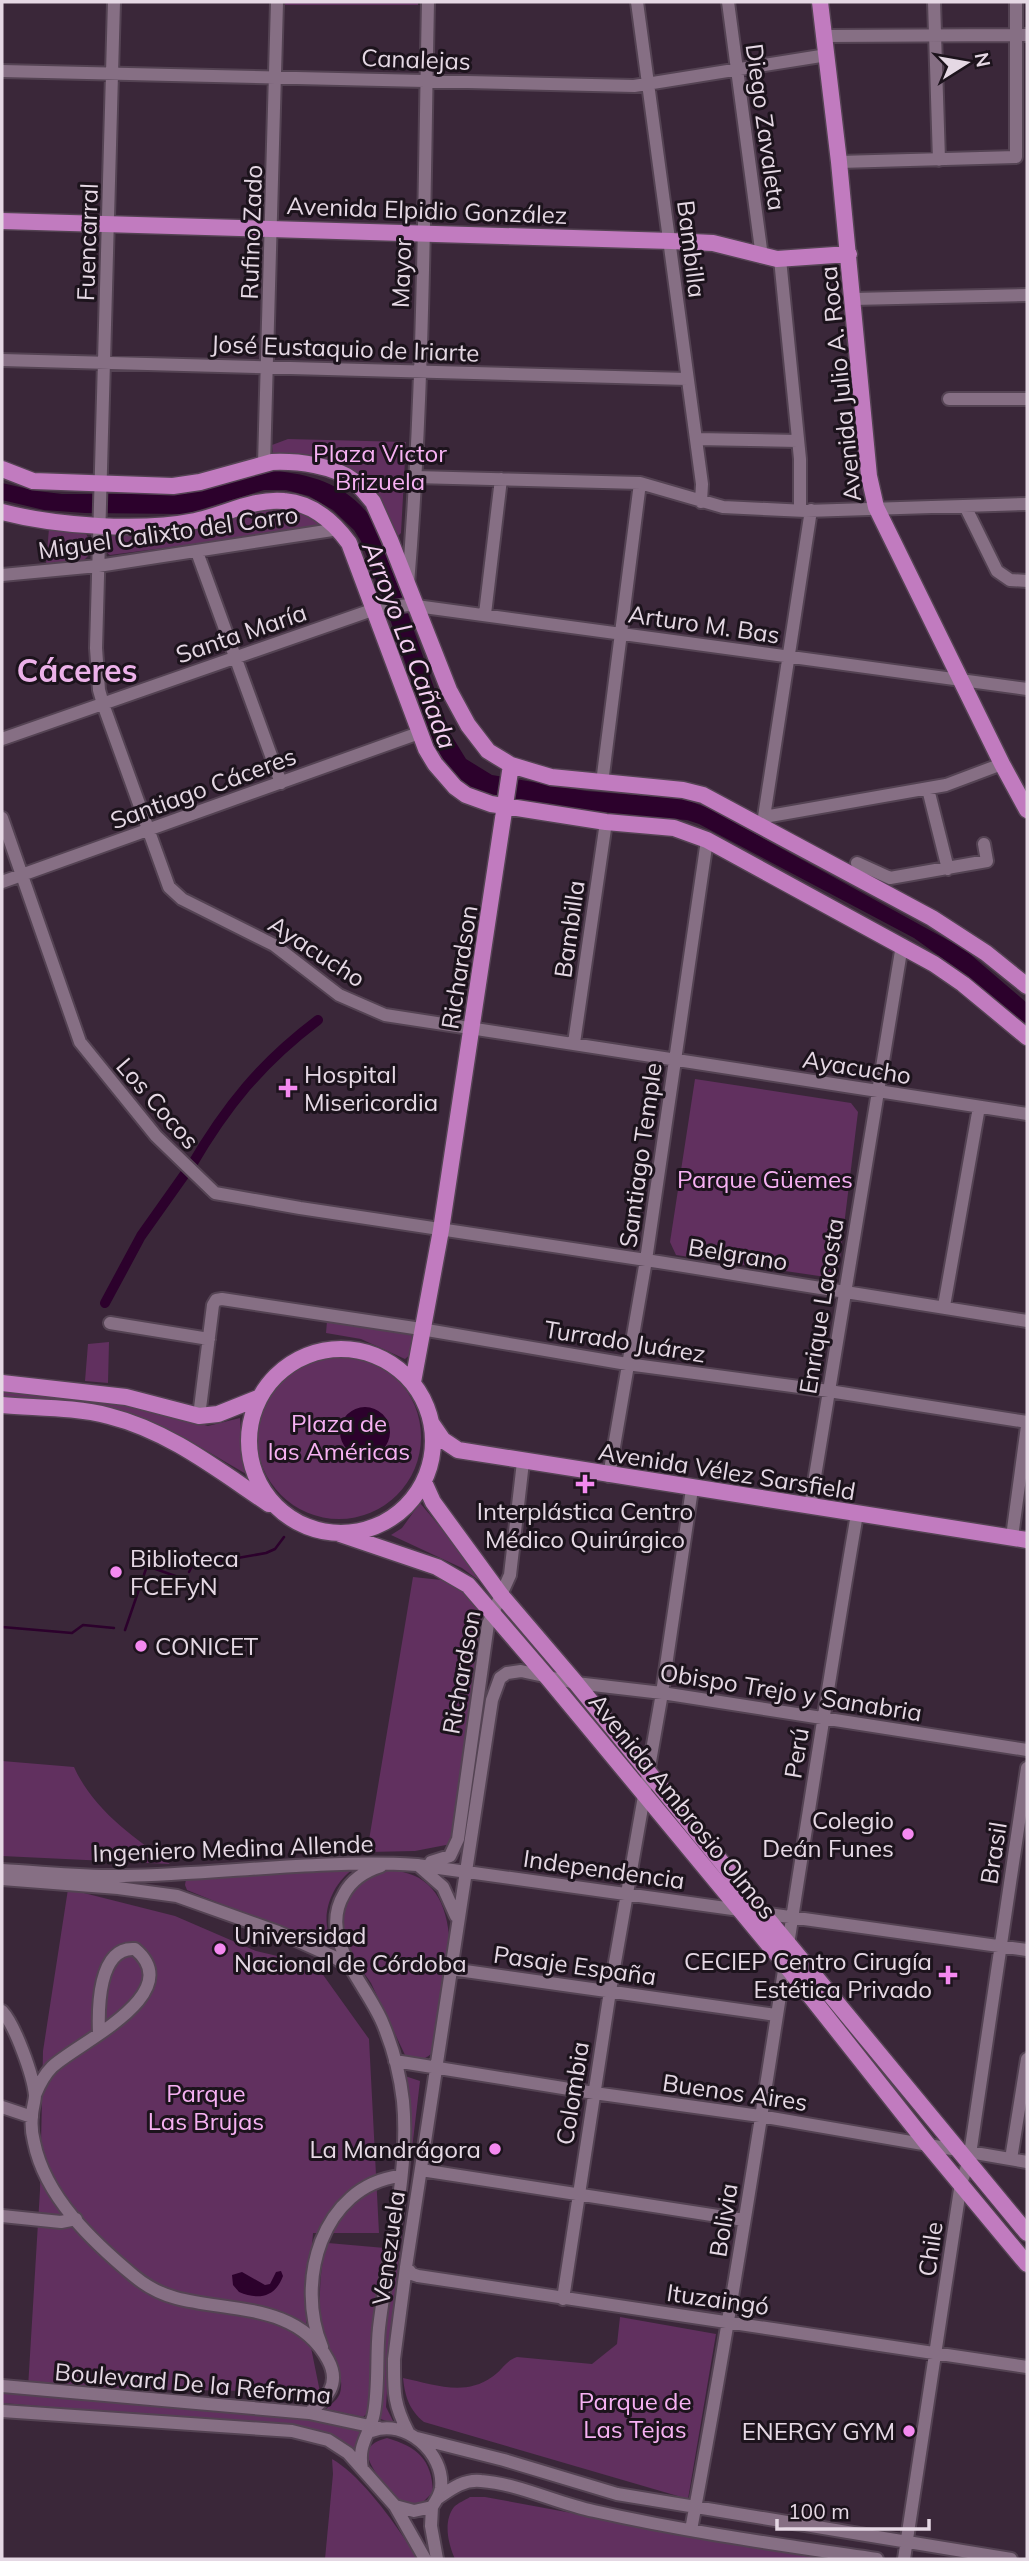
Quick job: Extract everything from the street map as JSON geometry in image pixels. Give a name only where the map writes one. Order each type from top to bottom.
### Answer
[{"type":"main road","name":"Avenida Julio A. Roca","points":[[820,2],[849,254],[869,476],[876,507],[1027,810]]},
{"type":"main road","name":"Avenida Elpidio González","points":[[2,221],[713,243],[780,260],[849,254]]},
{"type":"main road","points":[[2,469],[33,481],[101,488],[186,485],[264,464],[285,462],[313,465],[353,480],[373,502],[390,540],[412,605],[462,716],[488,751],[510,771],[683,790],[703,795],[762,822],[932,918],[986,953],[1027,986]]},
{"type":"main road","points":[[2,512],[31,518],[178,524],[272,500],[285,500],[308,506],[330,521],[349,543],[381,608],[419,733],[435,764],[455,787],[480,800],[606,822],[674,828],[707,840],[902,945],[956,979],[1027,1037]]},
{"type":"main road","name":"Richardson","points":[[413,1382],[441,1230],[510,771]]},
{"type":"main road","points":[[2,1405],[106,1415],[149,1429],[189,1450],[280,1511],[298,1523],[324,1532],[340,1534],[368,1529],[394,1517],[409,1504],[424,1482],[431,1461],[432,1424],[425,1402],[413,1382],[386,1360],[367,1352],[345,1348],[324,1349],[304,1355],[285,1366],[270,1380],[258,1398],[250,1421],[248,1446],[253,1470],[263,1492],[280,1511]]},
{"type":"main road","points":[[2,1383],[125,1397],[199,1416],[218,1415],[258,1398]]},
{"type":"main road","name":"Avenida Vélez Sarsfield","points":[[432,1424],[443,1440],[458,1450],[692,1489],[1020,1538]]},
{"type":"main road","name":"Avenida Ambrosio Olmos","points":[[424,1482],[433,1502],[501,1595],[762,1912],[966,2153],[1027,2233]]},
{"type":"main road","name":"Avenida Ambrosio Olmos","points":[[340,1534],[450,1573],[468,1585],[645,1795],[1027,2263]]},
{"type":"street","name":"Fuencarral","points":[[101,488],[114,2]]},
{"type":"street","name":"Rufino Zado","points":[[264,464],[277,2]]},
{"type":"street","name":"Mayor","points":[[408,588],[419,372],[428,2]]},
{"type":"street","name":"Bambilla","points":[[637,2],[671,241],[702,484],[701,502]]},
{"type":"street","name":"Diego Zavaleta","points":[[728,2],[762,257]]},
{"type":"street","points":[[934,2],[939,160]]},
{"type":"street","points":[[839,162],[1016,158],[1022,35],[1016,2]]},
{"type":"street","points":[[824,36],[1022,35]]},
{"type":"street","name":"Canalejas","points":[[2,71],[648,85],[827,55]]},
{"type":"street","points":[[780,260],[806,510],[788,658],[762,822],[928,789],[1002,764]]},
{"type":"street","points":[[853,299],[1027,295]]},
{"type":"street","name":"José Eustaquio de Iriarte","points":[[2,360],[687,379]]},
{"type":"street","points":[[949,399],[1027,399]]},
{"type":"street","points":[[696,439],[798,441]]},
{"type":"street","points":[[415,477],[640,483],[723,507],[806,510],[1027,504]]},
{"type":"street","points":[[485,614],[501,479]]},
{"type":"street","points":[[602,783],[640,483]]},
{"type":"street","name":"Ayacucho","points":[[101,488],[96,648],[99,690],[169,887],[176,894],[274,945],[339,995],[385,1015],[1027,1114]]},
{"type":"street","points":[[965,506],[997,571],[1010,580],[1027,582]]},
{"type":"street","name":"Miguel Calixto del Corro","points":[[2,575],[98,566],[339,530]]},
{"type":"street","points":[[197,552],[281,783]]},
{"type":"street","name":"Arturo M. Bas","points":[[381,608],[412,605],[485,614],[1027,689]]},
{"type":"street","name":"Santa María","points":[[2,739],[381,608]]},
{"type":"street","name":"Santiago Cáceres","points":[[2,882],[419,733]]},
{"type":"street","points":[[928,789],[948,869]]},
{"type":"street","name":"Los Cocos","points":[[2,818],[79,1042],[156,1136],[206,1186],[227,1197],[441,1230]]},
{"type":"street","name":"Bambilla","points":[[574,1043],[606,822]]},
{"type":"street","name":"Santiago Temple","points":[[609,1476],[646,1260],[707,840]]},
{"type":"street","points":[[856,863],[890,878],[987,861],[984,845]]},
{"type":"street","name":"Enrique Lacosta","points":[[810,1507],[902,945]]},
{"type":"street","points":[[944,1306],[979,1107]]},
{"type":"street","name":"Belgrano","points":[[441,1230],[1027,1321]]},
{"type":"street","name":"Turrado Juárez","points":[[209,1339],[213,1305],[216,1300],[222,1299],[1027,1424]]},
{"type":"street","points":[[110,1323],[209,1339],[199,1416]]},
{"type":"street","points":[[1020,1538],[1027,1424]]},
{"type":"street","name":"Richardson","points":[[417,1865],[450,1856],[458,1839],[488,1624],[510,1575],[523,1462]]},
{"type":"street","points":[[627,1894],[662,1693],[692,1489]]},
{"type":"street","name":"Perú","points":[[792,1916],[857,1514]]},
{"type":"street","name":"Richardson","points":[[465,1870],[495,1688],[500,1678],[514,1671],[548,1678]]},
{"type":"street","name":"Obispo Trejo y Sanabria","points":[[548,1678],[662,1693],[1027,1750]]},
{"type":"street","name":"Brasil","points":[[1000,1945],[1027,1768]]},
{"type":"street","points":[[387,1863],[368,1870],[347,1887],[338,1907],[335,1925],[338,1938],[383,2023],[395,2061],[436,2068]]},
{"type":"street","name":"Ingeniero Medina Allende","points":[[2,1870],[103,1876],[387,1863],[465,1870]]},
{"type":"street","name":"Venezuela","points":[[417,1865],[443,1887],[457,1921]]},
{"type":"street","name":"Venezuela","points":[[412,2435],[397,2410],[394,2398],[394,2359],[465,1870]]},
{"type":"street","name":"Independencia","points":[[465,1870],[1027,1950]]},
{"type":"street","points":[[177,1896],[179,1874]]},
{"type":"street","name":"Ingeniero Medina Allende","points":[[2,1879],[118,1888],[177,1896],[278,1932],[334,1957],[355,1972]]},
{"type":"street","name":"Colombia","points":[[563,2298],[577,2193],[627,1894]]},
{"type":"street","name":"Bolivia","points":[[691,2530],[728,2321],[792,1916]]},
{"type":"street","name":"Chile","points":[[904,2559],[1000,1945]]},
{"type":"street","points":[[99,2034],[100,1998],[110,1962],[124,1950],[135,1949],[146,1961],[148,1988],[128,2011],[99,2034],[52,2067],[35,2095],[33,2141],[42,2170],[54,2191],[76,2219],[147,2286],[176,2298],[265,2313],[279,2318],[305,2332],[327,2357]]},
{"type":"street","name":"Pasaje España","points":[[452,1969],[776,2015]]},
{"type":"street","points":[[2,2011],[14,2031],[35,2095]]},
{"type":"street","points":[[1011,2159],[1027,2059]]},
{"type":"street","name":"Venezuela","points":[[371,2430],[379,2329],[400,2176],[404,2125],[403,2100],[395,2061]]},
{"type":"street","name":"Buenos Aires","points":[[436,2068],[760,2116],[1027,2162]]},
{"type":"street","points":[[2,2107],[32,2117]]},
{"type":"street","points":[[421,2170],[744,2220]]},
{"type":"street","points":[[309,2413],[324,2400],[333,2385],[333,2372],[316,2330],[313,2312],[313,2272],[321,2239],[344,2204],[373,2185],[400,2176]]},
{"type":"street","points":[[2,2216],[61,2222],[76,2219]]},
{"type":"street","name":"Ituzaingó","points":[[406,2267],[418,2276],[1027,2367]]},
{"type":"street","name":"Boulevard De la Reforma","points":[[2,2386],[309,2413],[371,2430]]},
{"type":"street","name":"Boulevard De la Reforma","points":[[2,2410],[304,2433],[340,2446],[362,2469]]},
{"type":"street","points":[[425,2559],[395,2507],[362,2469],[360,2451],[371,2430],[412,2435],[504,2460],[600,2491],[1012,2559]]},
{"type":"street","points":[[412,2435],[436,2464],[441,2481],[431,2526],[437,2559]]},
{"type":"street","points":[[395,2507],[414,2511],[435,2503],[458,2485],[482,2481],[516,2488],[592,2511],[691,2530],[877,2559]]},
{"type":"green space","points":[[285,2],[418,2],[418,5],[285,5]]},
{"type":"green space","name":"Plaza Victor Brizuela","points":[[288,439],[406,442],[401,533],[397,537],[357,479],[273,457],[272,445]]},
{"type":"green space","points":[[268,509],[302,513],[326,527],[110,555],[106,552],[106,534],[112,532],[189,530]]},
{"type":"green space","points":[[49,528],[86,533],[88,556],[84,560],[46,565]]},
{"type":"green space","name":"Parque Güemes","points":[[695,1079],[851,1103],[858,1112],[839,1266],[826,1277],[676,1255],[670,1242]]},
{"type":"green space","points":[[327,1321],[410,1333],[413,1338],[412,1353],[405,1359],[361,1339],[326,1333]]},
{"type":"green space","points":[[109,1342],[108,1383],[85,1381],[88,1344]]},
{"type":"green space","name":"Plaza de las Américas","points":[[339,1355],[370,1361],[397,1379],[415,1406],[421,1437],[415,1468],[397,1495],[370,1513],[339,1519],[308,1513],[281,1495],[263,1468],[257,1437],[263,1406],[281,1379],[308,1361]]},
{"type":"green space","points":[[2,1389],[103,1397],[208,1426],[240,1418],[242,1448],[250,1476],[170,1430],[137,1415],[91,1405],[2,1398]]},
{"type":"green space","points":[[420,1503],[484,1579],[481,1582],[462,1568],[391,1535],[402,1528]]},
{"type":"green space","points":[[413,1577],[451,1581],[482,1615],[451,1844],[415,1851],[367,1852]]},
{"type":"green space","points":[[2,1761],[74,1767],[82,1783],[103,1810],[170,1864],[2,1856]]},
{"type":"green space","points":[[353,1869],[336,1888],[327,1913],[328,1931],[339,1952],[187,1890],[185,1885],[186,1879],[190,1877]]},
{"type":"green space","points":[[388,1870],[402,1872],[424,1881],[438,1898],[447,1921],[449,1935],[434,2043],[432,2053],[422,2059],[405,2055],[371,1983],[342,1942],[344,1912],[356,1886],[373,1874]]},
{"type":"green space","name":"Parque Las Brujas","points":[[68,1889],[175,1916],[256,1951],[316,1965],[369,2039],[379,2233],[313,2233],[306,2323],[320,2392],[28,2388],[40,2190],[43,2051]]},
{"type":"green space","points":[[402,2075],[420,2081],[391,2327],[386,2407],[394,2423],[377,2418],[381,2346],[407,2140]]},
{"type":"green space","points":[[328,2243],[385,2248],[371,2342],[370,2411],[363,2417],[326,2409],[341,2391],[340,2374],[326,2347],[321,2318],[321,2278]]},
{"type":"green space","name":"Parque de Las Tejas","points":[[620,2317],[716,2334],[688,2499],[424,2422],[409,2402],[403,2378],[459,2388],[481,2383],[517,2357],[592,2364],[617,2344]]},
{"type":"green space","points":[[2,2390],[299,2414],[366,2427],[357,2452],[331,2436],[304,2428],[2,2403]]},
{"type":"green space","points":[[387,2438],[414,2450],[430,2471],[433,2492],[420,2505],[397,2501],[370,2463],[368,2451],[371,2446]]},
{"type":"green space","points":[[332,2459],[367,2490],[391,2519],[417,2559],[325,2559]]},
{"type":"green space","name":"Parque de Las Tejas","points":[[470,2497],[485,2497],[821,2559],[455,2559],[450,2547],[449,2519],[454,2507]]},
{"type":"water","name":"Arroyo La Cañada","points":[[275,471],[303,475],[329,484],[352,498],[371,518],[450,733],[466,759],[492,775],[586,791],[684,799],[708,808],[964,949],[1027,1003],[1027,1026],[967,976],[914,938],[699,824],[687,820],[586,813],[495,799],[477,792],[457,777],[437,752],[361,541],[354,530],[333,510],[309,496],[286,490],[264,490],[186,514],[44,510],[2,500],[2,483],[62,494],[184,494]]},
{"type":"water","points":[[365,1407],[382,1415],[390,1432],[382,1449],[365,1457],[348,1449],[340,1432],[348,1415]]},
{"type":"water","points":[[281,2271],[283,2276],[280,2283],[271,2293],[265,2295],[246,2295],[233,2285],[232,2275],[242,2272],[265,2285],[270,2284],[276,2272]]},
{"type":"waterway","points":[[190,1168],[217,1125],[246,1087],[279,1053],[318,1020]]},
{"type":"waterway","points":[[105,1303],[141,1236],[187,1171]]},
{"type":"waterway","points":[[189,1572],[192,1566],[211,1565],[266,1553],[275,1549],[284,1537]]},
{"type":"waterway","points":[[125,1630],[147,1566],[181,1578]]},
{"type":"waterway","points":[[2,1627],[72,1633],[83,1625],[114,1628]]},
{"type":"place","name":"Hospital Misericordia","points":[[288,1088]]},
{"type":"place","name":"Interplástica Centro Médico Quirúrgico","points":[[585,1484]]},
{"type":"place","name":"Biblioteca FCEFyN","points":[[116,1572]]},
{"type":"place","name":"CONICET","points":[[141,1646]]},
{"type":"place","name":"Colegio Deán Funes","points":[[908,1834]]},
{"type":"place","name":"Universidad Nacional de Córdoba","points":[[220,1949]]},
{"type":"place","name":"CECIEP Centro Cirugía Estética Privado","points":[[948,1975]]},
{"type":"place","name":"La Mandrágora","points":[[495,2149]]},
{"type":"place","name":"ENERGY GYM","points":[[909,2431]]},
{"type":"district","name":"Cáceres","points":[[77,670]]}]
